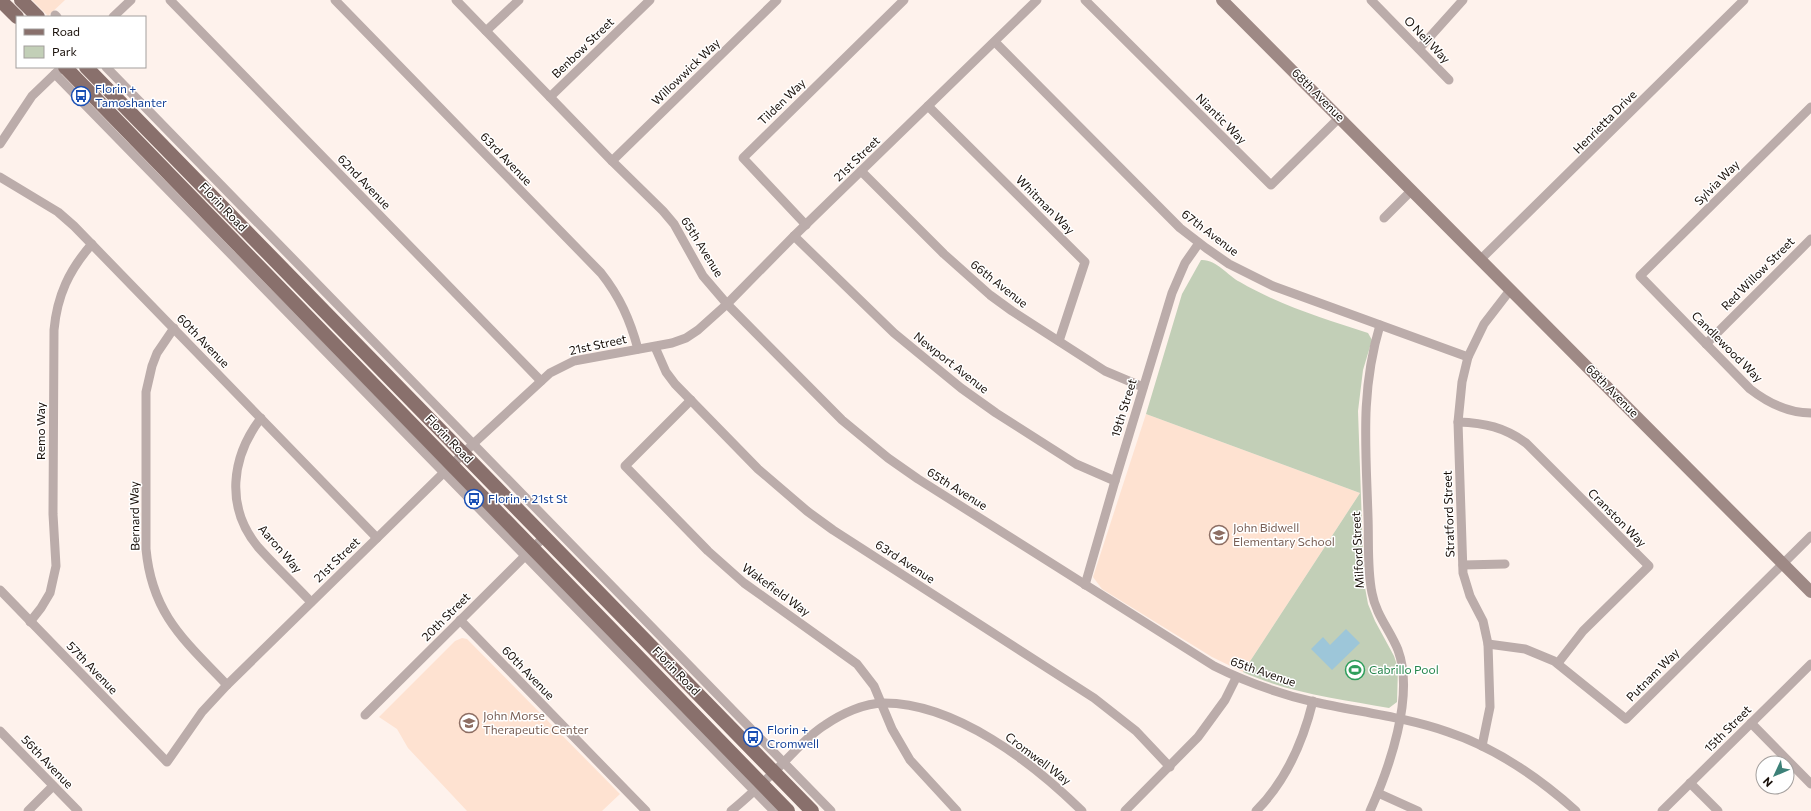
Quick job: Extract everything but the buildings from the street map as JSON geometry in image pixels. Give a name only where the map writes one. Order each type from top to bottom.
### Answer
[{"type":"main road","points":[[0,0],[16,16]]},
{"type":"main road","points":[[21,0],[37,16]]},
{"type":"main road","name":"Florin Road","points":[[87,68],[544,537],[779,767],[812,811]]},
{"type":"main road","name":"Florin Road","points":[[61,69],[758,787],[788,811]]},
{"type":"street","points":[[114,16],[131,0]]},
{"type":"street","name":"62nd Avenue","points":[[170,0],[541,381]]},
{"type":"street","name":"63rd Avenue","points":[[335,0],[601,273],[622,302],[629,318],[638,350]]},
{"type":"street","name":"65th Avenue","points":[[456,0],[674,224],[703,276],[727,304],[821,399],[865,440],[918,479],[1214,666],[1236,678],[1314,702],[1399,719],[1447,732],[1482,746],[1539,780],[1576,811]]},
{"type":"street","points":[[486,32],[519,0]]},
{"type":"street","name":"Benbow Street","points":[[550,97],[650,0]]},
{"type":"street","name":"Willowwick Way","points":[[612,161],[777,0]]},
{"type":"street","name":"Tilden Way","points":[[806,225],[743,158],[904,0]]},
{"type":"street","name":"21st Street","points":[[167,762],[202,712],[226,685],[463,454],[541,381],[562,366],[574,361],[655,347],[686,338],[727,304],[794,236],[1037,0]]},
{"type":"street","name":"Niantic Way","points":[[1085,0],[1271,185],[1340,117]]},
{"type":"street","name":"68th Avenue","points":[[1222,0],[1811,592]]},
{"type":"street","name":"O Neil Way","points":[[1370,0],[1450,80]]},
{"type":"street","points":[[1419,49],[1463,0]]},
{"type":"street","name":"Henrietta Drive","points":[[1481,260],[1744,0]]},
{"type":"street","name":"67th Avenue","points":[[995,42],[1169,216],[1199,243],[1229,264],[1273,286],[1468,357]]},
{"type":"street","name":"Florin Road","points":[[107,68],[474,444],[779,767],[831,811]]},
{"type":"street","points":[[0,144],[32,96],[61,69]]},
{"type":"street","name":"Whitman Way","points":[[928,106],[1084,262],[1058,341]]},
{"type":"street","name":"Sylvia Way","points":[[1640,276],[1811,107]]},
{"type":"street","name":"66th Avenue","points":[[861,171],[963,272],[1006,307],[1105,371],[1120,379],[1143,387]]},
{"type":"street","name":"60th Avenue","points":[[0,177],[58,212],[92,244],[377,538]]},
{"type":"street","points":[[1384,218],[1412,190]]},
{"type":"street","name":"Newport Avenue","points":[[794,236],[894,333],[961,388],[996,413],[1076,464],[1114,481]]},
{"type":"street","name":"Red Willow Street","points":[[1706,344],[1811,239]]},
{"type":"street","name":"19th Street","points":[[1085,585],[1114,481],[1172,293],[1186,263],[1199,243]]},
{"type":"street","name":"Remo Way","points":[[30,622],[48,597],[54,580],[56,566],[53,514],[54,330],[56,313],[60,296],[69,274],[92,244]]},
{"type":"street","name":"Candlewood Way","points":[[1640,276],[1750,389],[1759,396],[1784,408],[1811,413]]},
{"type":"street","name":"Stratford Street","points":[[1482,746],[1490,707],[1488,644],[1483,621],[1466,585],[1462,565],[1458,422],[1462,382],[1468,357],[1484,324],[1511,289]]},
{"type":"street","name":"Milford Street","points":[[1370,811],[1393,750],[1403,690],[1401,664],[1395,644],[1375,607],[1370,578],[1365,418],[1368,377],[1380,325]]},
{"type":"street","name":"Bernard Way","points":[[174,328],[164,340],[152,366],[146,392],[146,549],[148,566],[157,597],[170,623],[179,635],[226,685]]},
{"type":"street","name":"63rd Avenue","points":[[655,347],[666,372],[675,384],[758,469],[807,511],[839,534],[1094,698],[1136,731],[1170,767]]},
{"type":"street","name":"Wakefield Way","points":[[691,400],[625,466],[723,565],[761,596],[857,664],[867,675],[883,703],[892,729],[910,760],[921,774],[957,811]]},
{"type":"street","name":"Aaron Way","points":[[261,418],[247,437],[237,466],[235,482],[239,510],[244,525],[258,547],[311,602]]},
{"type":"street","name":"Cranston Way","points":[[1458,422],[1478,422],[1492,425],[1514,435],[1526,443],[1649,566],[1583,631],[1558,664]]},
{"type":"street","name":"Putnam Way","points":[[1488,644],[1525,649],[1539,654],[1558,664],[1626,719],[1811,536]]},
{"type":"street","name":"20th Street","points":[[365,715],[544,537]]},
{"type":"street","points":[[1462,565],[1505,564]]},
{"type":"street","name":"57th Avenue","points":[[0,590],[167,762]]},
{"type":"street","name":"60th Avenue","points":[[460,620],[646,811]]},
{"type":"street","name":"15th Street","points":[[1662,811],[1811,664]]},
{"type":"street","points":[[1125,811],[1170,767],[1203,731],[1225,700],[1236,678]]},
{"type":"street","points":[[1256,811],[1274,791],[1294,757],[1302,739],[1314,702]]},
{"type":"street","name":"Cromwell Way","points":[[731,811],[811,735],[826,724],[850,712],[883,703],[926,709],[975,730],[1041,773],[1082,811]]},
{"type":"street","points":[[1751,723],[1811,784]]},
{"type":"street","name":"56th Avenue","points":[[0,730],[78,811]]},
{"type":"street","points":[[1690,783],[1718,811]]},
{"type":"street","points":[[28,811],[53,786]]},
{"type":"street","name":"Florin Road","points":[[758,787],[774,811]]},
{"type":"street","points":[[1378,793],[1418,811]]},
{"type":"shaded area","points":[[32,0],[65,0],[48,16]]},
{"type":"shaded area","name":"John Bidwell Elementary School","points":[[1146,414],[1360,493],[1243,672],[1212,657],[1102,589],[1093,577]]},
{"type":"shaded area","name":"John Morse Therapeutic Center","points":[[462,638],[467,639],[620,794],[602,811],[467,811],[408,748],[397,729],[379,717],[455,641]]},
{"type":"green space","points":[[1201,260],[1212,262],[1235,279],[1270,298],[1302,311],[1368,333],[1372,340],[1363,370],[1358,411],[1364,582],[1368,604],[1375,621],[1394,656],[1398,668],[1397,702],[1389,708],[1296,690],[1243,672],[1360,493],[1146,414],[1182,294]]},
{"type":"water","points":[[1346,629],[1360,643],[1332,670],[1311,649],[1323,637],[1330,645]]},
{"type":"place","name":"Florin + Tamoshanter","points":[[81,96]]},
{"type":"place","name":"Florin + 21st St","points":[[474,499]]},
{"type":"place","name":"John Bidwell Elementary School","points":[[1219,535]]},
{"type":"place","name":"Cabrillo Pool","points":[[1355,670]]},
{"type":"place","name":"John Morse Therapeutic Center","points":[[469,723]]},
{"type":"place","name":"Florin + Cromwell","points":[[753,737]]}]
